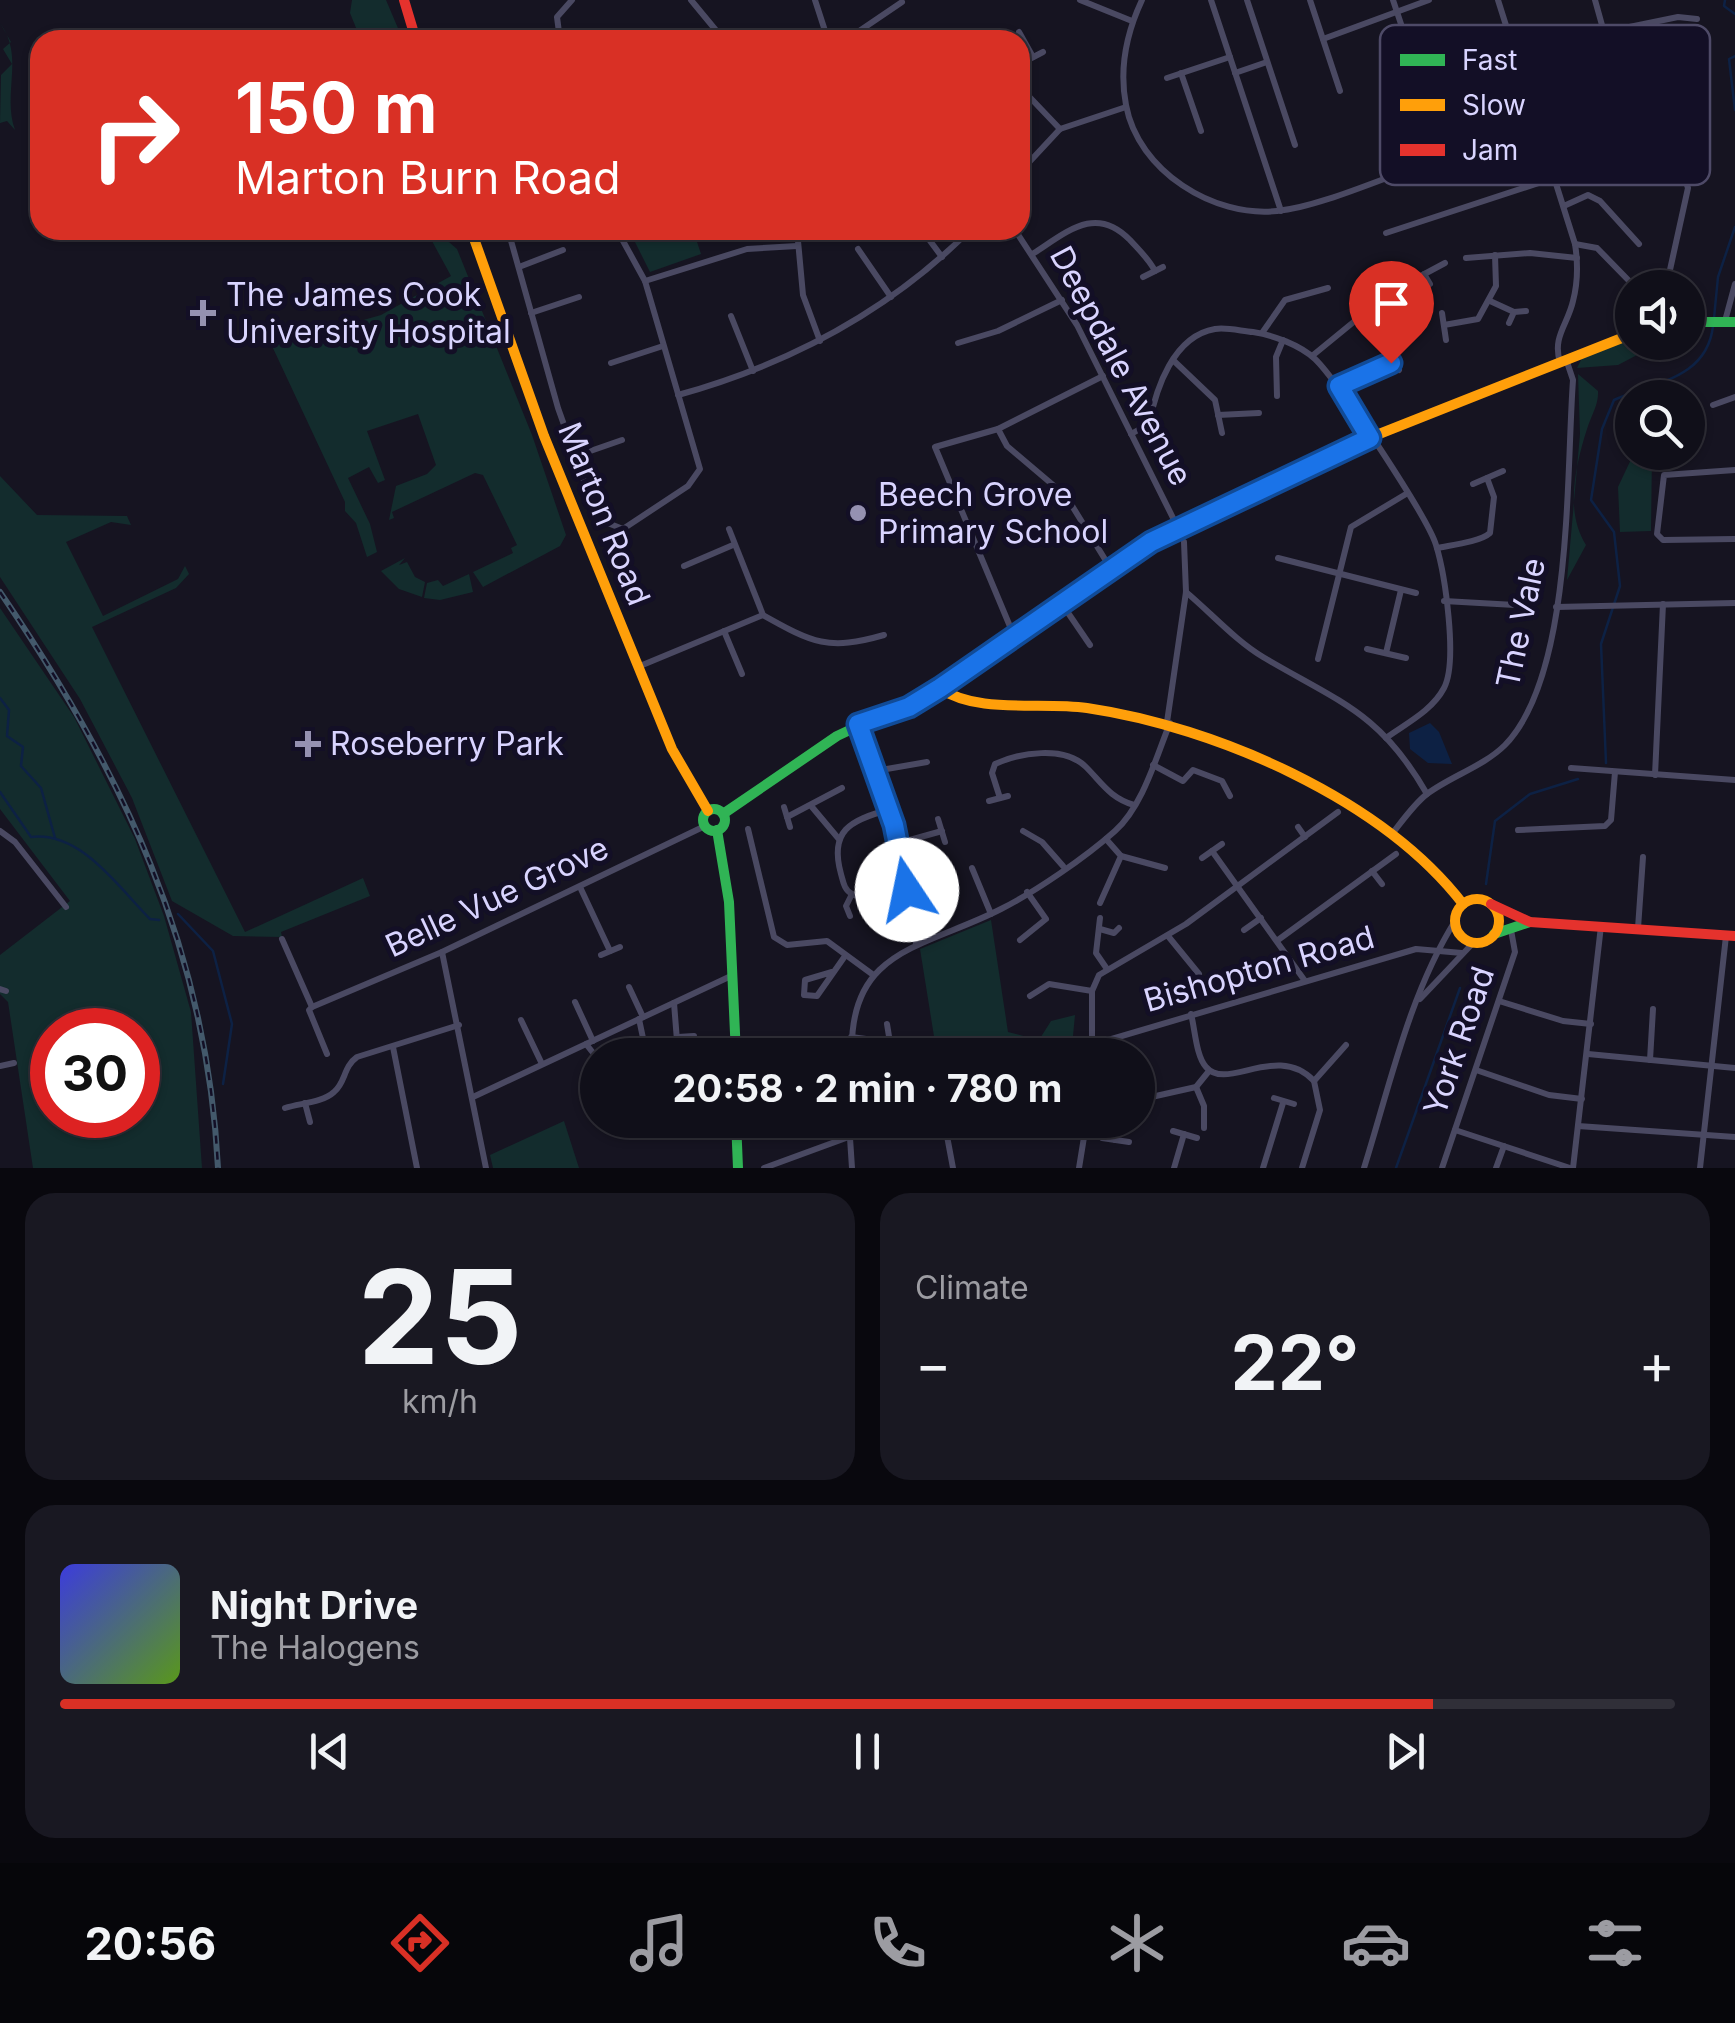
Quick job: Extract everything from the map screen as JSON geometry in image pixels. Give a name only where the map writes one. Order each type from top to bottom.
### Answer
[{"type":"street","points":[[404,0],[413,30]]},
{"type":"street","points":[[559,30],[557,17],[572,0]]},
{"type":"street","points":[[691,0],[713,30]]},
{"type":"street","points":[[815,0],[825,30]]},
{"type":"street","points":[[1080,0],[1132,21]]},
{"type":"street","points":[[1142,0],[1125,46],[1126,107],[1155,158],[1188,189],[1231,208],[1281,211],[1380,179]]},
{"type":"street","points":[[1211,0],[1281,211]]},
{"type":"street","points":[[1247,0],[1295,145]]},
{"type":"street","points":[[1310,0],[1340,91]]},
{"type":"street","points":[[1393,0],[1402,25]]},
{"type":"street","points":[[1323,39],[1429,0]]},
{"type":"street","name":"The Vale","points":[[1498,0],[1506,25]]},
{"type":"street","points":[[1595,0],[1603,25]]},
{"type":"street","points":[[861,30],[902,3]]},
{"type":"street","points":[[1642,25],[1696,19]]},
{"type":"street","points":[[1030,52],[1033,57]]},
{"type":"street","points":[[1030,59],[1044,52]]},
{"type":"street","points":[[1168,78],[1230,57]]},
{"type":"street","points":[[1235,72],[1267,62]]},
{"type":"street","points":[[1181,73],[1199,127],[1211,119]]},
{"type":"street","points":[[1030,98],[1060,129]]},
{"type":"street","points":[[1030,161],[1060,129],[1126,107]]},
{"type":"street","points":[[1386,233],[1533,185]]},
{"type":"street","name":"The Vale","points":[[1392,834],[1427,794],[1504,747],[1519,727],[1546,661],[1556,607],[1572,380],[1557,336],[1572,306],[1577,258],[1560,185]]},
{"type":"street","points":[[1670,270],[1687,185]]},
{"type":"street","points":[[1566,205],[1588,195],[1600,201],[1639,244]]},
{"type":"street","points":[[1034,253],[1080,223],[1102,220],[1118,228],[1159,269],[1143,277]]},
{"type":"street","points":[[1397,230],[1400,239]]},
{"type":"street","name":"Marton Road","points":[[473,240],[490,298],[640,666],[679,758],[708,811]]},
{"type":"street","points":[[510,240],[594,508],[600,520],[623,529],[695,479],[699,459],[646,282],[623,240]]},
{"type":"street","points":[[797,240],[803,295],[820,341]]},
{"type":"street","points":[[929,240],[942,257]]},
{"type":"street","points":[[678,395],[753,371],[820,341],[891,298],[960,240]]},
{"type":"street","name":"Deepdale Avenue","points":[[1023,240],[1062,300],[1103,376],[1178,528]]},
{"type":"street","points":[[1575,244],[1597,248],[1618,270]]},
{"type":"street","points":[[646,282],[747,248],[797,246]]},
{"type":"street","points":[[858,249],[891,298]]},
{"type":"street","points":[[519,267],[563,250]]},
{"type":"street","points":[[1466,258],[1495,254],[1577,258]]},
{"type":"street","points":[[1444,325],[1473,323],[1490,301],[1498,275],[1495,254]]},
{"type":"street","points":[[1312,356],[1389,293],[1445,264]]},
{"type":"street","points":[[1424,274],[1430,284]]},
{"type":"street","points":[[1726,321],[1735,284]]},
{"type":"street","points":[[1262,333],[1284,300],[1328,288]]},
{"type":"street","points":[[530,313],[579,296]]},
{"type":"street","points":[[958,343],[1028,318],[1062,300]]},
{"type":"street","points":[[1490,301],[1514,312],[1526,311]]},
{"type":"street","points":[[1509,323],[1514,312]]},
{"type":"street","points":[[1442,313],[1446,340]]},
{"type":"street","points":[[731,316],[753,371]]},
{"type":"street","points":[[1131,434],[1149,424],[1162,378],[1174,361],[1196,335],[1217,328],[1262,333],[1284,340],[1312,356],[1339,386],[1437,548],[1450,664],[1444,688],[1426,709],[1386,738]]},
{"type":"street","points":[[1277,396],[1276,357],[1284,340]]},
{"type":"street","points":[[735,1038],[729,902],[708,811],[723,814],[858,724],[909,707],[1178,528],[1370,438],[1615,341]]},
{"type":"street","points":[[611,363],[663,346]]},
{"type":"street","points":[[1339,386],[1391,363],[1395,354]]},
{"type":"street","points":[[1174,361],[1216,400],[1222,434]]},
{"type":"street","points":[[1391,363],[1399,370]]},
{"type":"street","points":[[1014,636],[935,448],[998,429],[1103,376]]},
{"type":"street","points":[[1713,405],[1735,396]]},
{"type":"street","points":[[1218,416],[1259,413]]},
{"type":"street","points":[[998,429],[1007,446],[1066,496],[1111,569]]},
{"type":"street","points":[[576,456],[622,440]]},
{"type":"street","points":[[1735,470],[1664,476],[1657,534],[1663,540],[1735,539]]},
{"type":"street","points":[[1473,484],[1504,471]]},
{"type":"street","points":[[1437,548],[1490,534],[1494,496],[1487,478]]},
{"type":"street","points":[[1318,659],[1351,526],[1406,494]]},
{"type":"street","points":[[729,529],[763,615],[826,646],[848,646],[884,635]]},
{"type":"street","points":[[859,1038],[851,1037],[858,1002],[872,974],[889,958],[990,914],[1027,892],[1106,838],[1134,805],[1169,722],[1186,592],[1184,542]]},
{"type":"street","points":[[684,566],[734,545]]},
{"type":"street","points":[[1278,558],[1416,594]]},
{"type":"street","points":[[1386,653],[1401,590]]},
{"type":"street","points":[[1186,592],[1260,656],[1330,691],[1386,738],[1427,794]]},
{"type":"street","points":[[1444,601],[1515,605]]},
{"type":"street","points":[[1061,603],[1090,645]]},
{"type":"street","points":[[1556,607],[1735,603]]},
{"type":"street","points":[[1655,774],[1663,604]]},
{"type":"street","points":[[640,666],[763,615]]},
{"type":"street","points":[[724,631],[742,674]]},
{"type":"street","points":[[1367,649],[1406,658]]},
{"type":"street","points":[[940,688],[959,701],[1054,703],[1169,722],[1258,757],[1344,801],[1392,834],[1463,904]]},
{"type":"street","points":[[858,724],[899,843],[916,944]]},
{"type":"street","points":[[989,801],[1004,797],[993,768],[1028,753],[1076,760],[1104,789],[1134,805]]},
{"type":"street","points":[[875,771],[910,759],[926,762]]},
{"type":"street","points":[[1152,765],[1183,781],[1193,770],[1222,781],[1230,796]]},
{"type":"street","points":[[1571,768],[1735,778]]},
{"type":"street","points":[[1518,830],[1605,826],[1611,820],[1615,772]]},
{"type":"street","points":[[825,786],[831,795]]},
{"type":"street","points":[[787,817],[842,788]]},
{"type":"street","points":[[784,807],[790,827]]},
{"type":"street","points":[[812,807],[838,838]]},
{"type":"street","points":[[888,810],[865,816],[838,838],[835,854],[845,888],[852,894],[868,897],[907,890]]},
{"type":"street","points":[[1092,1038],[1092,991],[1107,969],[1168,936],[1338,812]]},
{"type":"street","points":[[711,828],[724,824],[723,814]]},
{"type":"street","points":[[938,819],[945,842]]},
{"type":"street","name":"Belle Vue Grove","points":[[310,1009],[711,828]]},
{"type":"street","points":[[1298,828],[1305,837]]},
{"type":"street","points":[[748,829],[774,937],[786,945],[821,940],[872,974]]},
{"type":"street","points":[[0,831],[15,842],[66,908]]},
{"type":"street","points":[[899,843],[942,831]]},
{"type":"street","points":[[1023,832],[1042,842],[1063,867]]},
{"type":"street","points":[[1106,838],[1121,856],[1165,868]]},
{"type":"street","points":[[1202,858],[1222,844]]},
{"type":"street","points":[[754,849],[767,845]]},
{"type":"street","points":[[1212,851],[1304,981]]},
{"type":"street","points":[[1278,940],[1396,854]]},
{"type":"street","points":[[1100,903],[1121,856]]},
{"type":"street","points":[[1638,928],[1643,857]]},
{"type":"street","points":[[972,868],[990,914]]},
{"type":"street","points":[[1372,871],[1382,884]]},
{"type":"street","points":[[580,888],[610,952]]},
{"type":"street","points":[[1020,940],[1046,920],[1027,892]]},
{"type":"street","points":[[850,916],[846,906],[852,894]]},
{"type":"street","points":[[1364,1168],[1414,1006],[1436,951],[1463,904],[1476,899],[1530,922],[1730,935],[1700,1168]]},
{"type":"street","points":[[1491,904],[1498,918],[1494,934]]},
{"type":"street","points":[[1100,918],[1096,953],[1107,969]]},
{"type":"street","points":[[1244,930],[1261,918]]},
{"type":"street","points":[[1455,921],[1463,937],[1474,942]]},
{"type":"street","points":[[1414,1006],[1474,942],[1530,922]]},
{"type":"street","points":[[1455,1130],[1572,1168],[1601,925]]},
{"type":"street","points":[[1100,929],[1114,932],[1120,928]]},
{"type":"street","name":"York Road","points":[[1442,1168],[1517,944],[1511,930]]},
{"type":"street","points":[[1168,936],[1199,974]]},
{"type":"street","points":[[282,939],[327,1054]]},
{"type":"street","points":[[601,956],[620,947]]},
{"type":"street","name":"Bishopton Road","points":[[1109,1038],[1416,950],[1462,952]]},
{"type":"street","points":[[442,952],[486,1168]]},
{"type":"street","points":[[832,972],[804,980],[804,995],[818,996],[845,956]]},
{"type":"street","points":[[598,1038],[732,976]]},
{"type":"street","points":[[1030,996],[1048,984],[1092,991]]},
{"type":"street","points":[[629,988],[644,1038]]},
{"type":"street","points":[[1500,1000],[1563,1021],[1591,1024]]},
{"type":"street","points":[[575,1002],[588,1038]]},
{"type":"street","points":[[674,1003],[678,1037],[694,1036]]},
{"type":"street","points":[[1650,1060],[1653,1008]]},
{"type":"street","points":[[1190,1014],[1203,1064],[1209,1071],[1229,1074],[1270,1063],[1290,1064],[1314,1081],[1320,1110],[1302,1168]]},
{"type":"street","points":[[521,1020],[542,1064]]},
{"type":"street","points":[[886,1024],[888,1038]]},
{"type":"street","points":[[285,1108],[334,1093],[351,1061],[458,1025]]},
{"type":"street","points":[[1314,1081],[1344,1049],[1332,1045]]},
{"type":"street","points":[[393,1046],[417,1168]]},
{"type":"street","points":[[473,1096],[580,1047]]},
{"type":"street","points":[[1588,1054],[1735,1068]]},
{"type":"street","points":[[0,1066],[14,1064]]},
{"type":"street","points":[[1476,1070],[1549,1095],[1582,1099]]},
{"type":"street","points":[[1155,1096],[1196,1088],[1209,1071]]},
{"type":"street","points":[[1196,1088],[1204,1106],[1204,1128]]},
{"type":"street","points":[[1274,1098],[1294,1104]]},
{"type":"street","points":[[1204,1106],[1216,1102]]},
{"type":"street","points":[[1263,1168],[1283,1102]]},
{"type":"street","points":[[305,1103],[310,1122]]},
{"type":"street","points":[[1578,1126],[1735,1137]]},
{"type":"street","points":[[1173,1131],[1196,1138]]},
{"type":"street","points":[[1174,1168],[1184,1134]]},
{"type":"street","points":[[737,1138],[738,1168]]},
{"type":"street","points":[[764,1168],[850,1138],[852,1168]]},
{"type":"street","points":[[947,1138],[953,1168]]},
{"type":"street","points":[[1079,1168],[1084,1138]]},
{"type":"street","points":[[1102,1138],[1129,1142]]},
{"type":"street","points":[[1496,1168],[1504,1146]]},
{"type":"green space","points":[[352,0],[386,0],[399,30],[357,30],[350,13]]},
{"type":"green space","points":[[9,43],[12,62],[3,49]]},
{"type":"green space","points":[[12,64],[15,130],[7,121],[0,123],[1,75]]},
{"type":"green space","points":[[431,240],[447,240],[457,249],[532,435],[566,535],[560,546],[483,587],[473,572],[513,553],[511,548],[517,545],[483,475],[475,473],[392,512],[394,518],[389,520],[396,486],[427,474],[436,465],[418,414],[367,431],[385,480],[378,483],[369,467],[348,478],[370,524],[377,552],[367,557],[356,523],[345,511],[345,502],[272,346],[381,315],[451,276]]},
{"type":"green space","points":[[634,240],[696,240],[701,254],[650,272]]},
{"type":"green space","points":[[1615,345],[1615,360],[1628,360],[1618,365],[1577,368],[1582,358]]},
{"type":"green space","points":[[1578,374],[1598,391],[1598,396],[1577,468]]},
{"type":"green space","points":[[1626,470],[1652,470],[1651,531],[1620,532],[1618,487]]},
{"type":"green space","points":[[0,476],[37,515],[127,516],[131,525],[111,522],[66,542],[103,616],[178,579],[185,566],[189,574],[176,588],[92,627],[245,932],[363,878],[370,896],[281,932],[282,937],[233,936],[172,901],[132,798],[80,699],[0,577]]},
{"type":"green space","points":[[1574,502],[1586,545],[1567,580]]},
{"type":"green space","points":[[405,558],[399,565],[407,562],[415,577],[425,582],[422,597],[399,589],[381,571]]},
{"type":"green space","points":[[469,574],[473,592],[440,600],[424,598],[427,583],[438,580],[443,586]]},
{"type":"green space","points":[[0,608],[74,717],[135,839],[164,916],[191,1012],[202,1168],[33,1168],[8,1002],[0,994],[0,955],[70,901],[0,809]]},
{"type":"green space","points":[[991,920],[1008,1032],[1031,1038],[934,1038],[920,949]]},
{"type":"green space","points":[[1075,1015],[1073,1036],[1040,1038],[1051,1021]]},
{"type":"green space","points":[[564,1121],[579,1168],[493,1168],[490,1155]]},
{"type":"water","points":[[1430,723],[1439,732],[1452,764],[1428,763],[1410,749],[1409,733]]},
{"type":"waterway","points":[[1725,0],[1724,6],[1735,14]]},
{"type":"waterway","points":[[1735,56],[1729,59],[1735,110]]},
{"type":"waterway","points":[[1714,318],[1718,277],[1735,227]]},
{"type":"waterway","points":[[1606,763],[1601,644],[1620,586],[1614,532],[1591,500],[1602,429],[1614,400],[1690,368],[1709,344],[1713,326]]},
{"type":"waterway","points":[[0,698],[9,710],[7,736],[23,747],[21,766],[41,788],[55,838]]},
{"type":"waterway","points":[[1486,884],[1495,821],[1530,794],[1578,779]]},
{"type":"waterway","points":[[0,792],[31,837],[49,837],[82,852],[150,919],[159,920]]},
{"type":"waterway","points":[[178,914],[213,951],[232,1024],[223,1084]]},
{"type":"waterway","points":[[1396,1168],[1460,988]]},
{"type":"railway","points":[[0,592],[84,727],[151,865],[196,1010],[210,1087],[218,1168]]},
{"type":"traffic: fast","points":[[1705,322],[1735,322]]},
{"type":"traffic: fast","points":[[723,814],[837,736],[939,688],[1105,573]]},
{"type":"traffic: fast","points":[[714,809],[722,812],[725,820],[722,828],[714,831],[706,828],[703,820],[706,812],[714,809]]},
{"type":"traffic: fast","points":[[717,830],[729,902],[735,1038]]},
{"type":"traffic: fast","points":[[1494,934],[1530,922]]},
{"type":"traffic: fast","points":[[737,1138],[738,1168]]},
{"type":"traffic: slow","points":[[475,240],[544,436],[672,749],[708,811]]},
{"type":"traffic: slow","points":[[1105,573],[1178,528],[1369,438],[1615,341]]},
{"type":"traffic: slow","points":[[939,688],[973,702],[1069,706],[1137,718],[1241,751],[1293,774],[1388,832],[1429,866],[1463,904]]},
{"type":"traffic: slow","points":[[1477,899],[1492,906],[1499,921],[1492,936],[1477,943],[1462,936],[1455,921],[1462,906],[1477,899]]},
{"type":"traffic: jam","points":[[404,0],[413,30]]},
{"type":"traffic: jam","points":[[1491,904],[1530,922],[1735,936]]},
{"type":"place","name":"The James Cook University Hospital","points":[[203,313]]},
{"type":"place","name":"Beech Grove Primary School","points":[[858,513]]},
{"type":"place","name":"Roseberry Park","points":[[308,744]]},
{"type":"route","points":[[907,890],[894,825],[858,724],[909,707],[940,688],[1151,542],[1370,438],[1339,386],[1391,363]]}]
